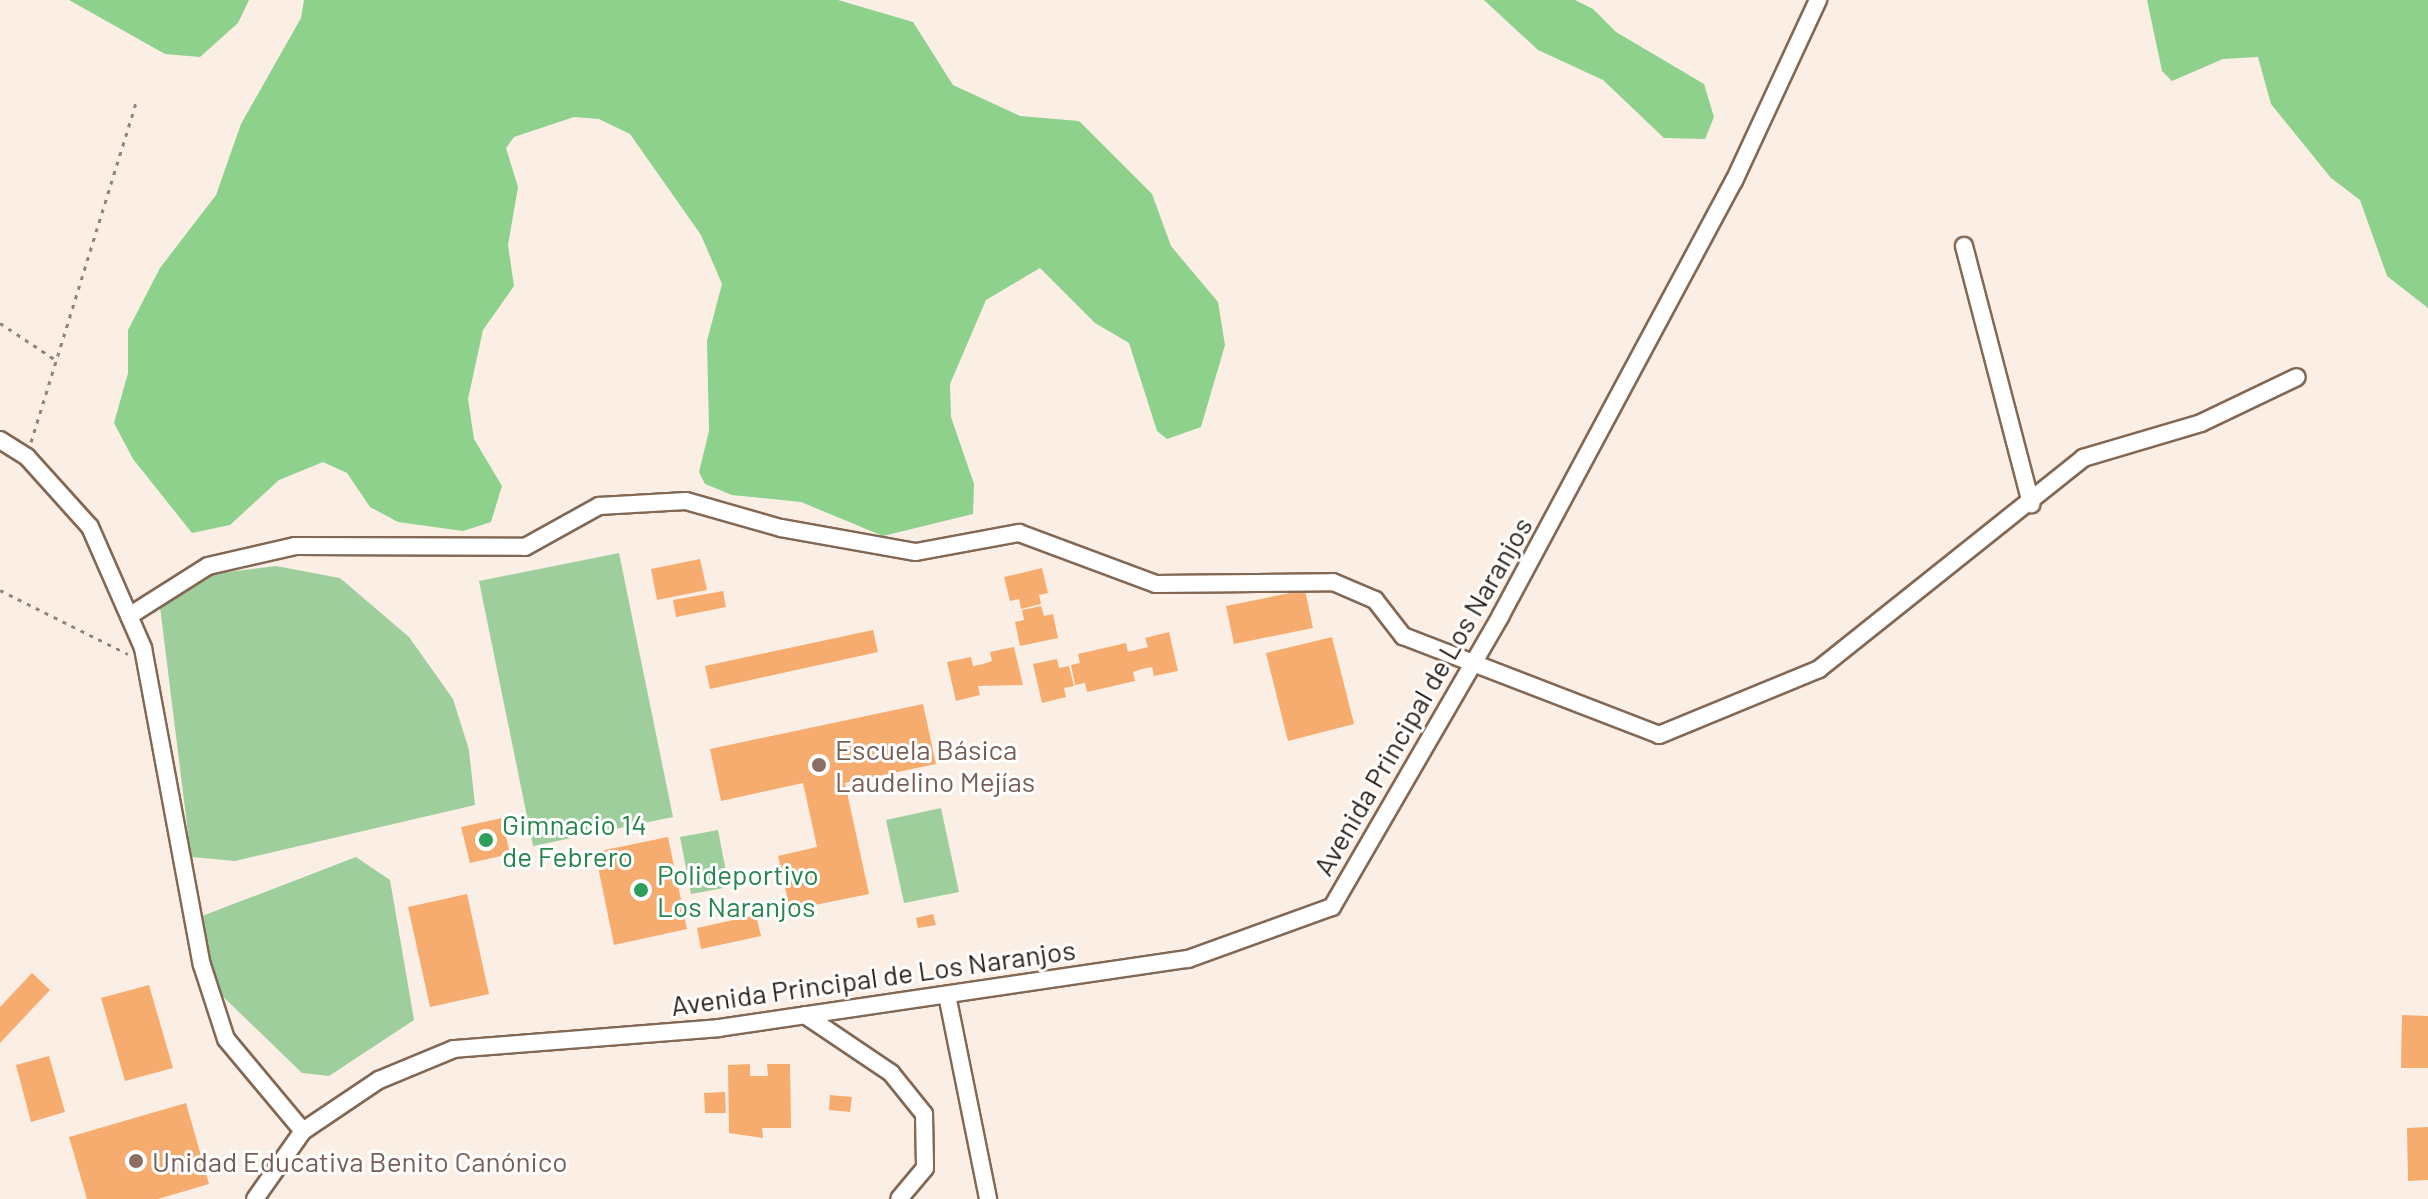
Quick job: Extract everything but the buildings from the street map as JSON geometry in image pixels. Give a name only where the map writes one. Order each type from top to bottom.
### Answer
[{"type":"street","name":"Avenida Principal de Los Naranjos","points":[[255,1199],[303,1131],[379,1080],[454,1049],[805,1015],[1188,959],[1332,907],[1472,664],[1734,181],[1818,0]]},
{"type":"street","points":[[1964,246],[2031,504]]},
{"type":"street","points":[[129,616],[208,566],[295,546],[525,547],[599,506],[686,501],[781,528],[916,552],[1019,533],[1156,584],[1333,582],[1375,600],[1403,636],[1659,735],[1819,669],[2031,504],[2083,458],[2201,423],[2297,377]]},
{"type":"street","points":[[0,440],[27,457],[90,527],[146,662],[202,965],[226,1039],[303,1131]]},
{"type":"street","points":[[947,995],[988,1199]]},
{"type":"street","points":[[805,1015],[891,1073],[924,1114],[925,1168],[899,1199]]},
{"type":"path","points":[[27,457],[137,100]]},
{"type":"path","points":[[0,323],[56,360]]},
{"type":"path","points":[[0,590],[48,620],[146,662]]},
{"type":"green space","points":[[69,0],[249,0],[238,23],[200,57],[165,54]]},
{"type":"green space","points":[[304,0],[838,0],[913,22],[953,85],[1020,116],[1079,121],[1152,194],[1171,246],[1218,302],[1225,345],[1201,427],[1167,439],[1157,431],[1129,343],[1095,323],[1040,268],[986,300],[950,384],[951,417],[974,484],[973,514],[883,536],[801,502],[732,495],[705,484],[699,472],[709,431],[707,341],[722,284],[701,235],[630,134],[599,119],[574,117],[514,137],[506,148],[518,187],[508,245],[514,286],[483,330],[468,399],[474,439],[502,486],[491,522],[463,531],[398,522],[370,507],[347,473],[323,462],[279,480],[230,525],[192,533],[133,459],[114,423],[128,373],[128,330],[160,268],[216,195],[241,124],[301,18]]},
{"type":"green space","points":[[1484,0],[1575,0],[1593,9],[1616,32],[1704,84],[1714,117],[1705,139],[1664,138],[1603,80],[1538,50]]},
{"type":"green space","points":[[2147,0],[2428,0],[2428,308],[2387,276],[2360,200],[2331,178],[2271,104],[2258,57],[2223,59],[2172,81],[2162,71]]},
{"type":"green space","points":[[619,553],[673,817],[533,846],[479,581]]},
{"type":"green space","points":[[276,566],[340,578],[409,637],[453,699],[469,750],[475,805],[235,861],[191,857],[160,607],[202,575]]},
{"type":"green space","points":[[941,808],[959,892],[904,903],[886,820]]},
{"type":"green space","points":[[718,830],[729,887],[691,894],[680,837]]},
{"type":"green space","points":[[356,857],[390,880],[414,1020],[329,1076],[302,1073],[212,986],[197,918]]},
{"type":"place","name":"Escuela Básica Laudelino Mejías","points":[[819,765]]},
{"type":"place","name":"Gimnacio 14 de Febrero","points":[[486,840]]},
{"type":"place","name":"Polideportivo Los Naranjos","points":[[641,890]]},
{"type":"place","name":"Unidad Educativa Benito Canónico","points":[[136,1161]]}]
